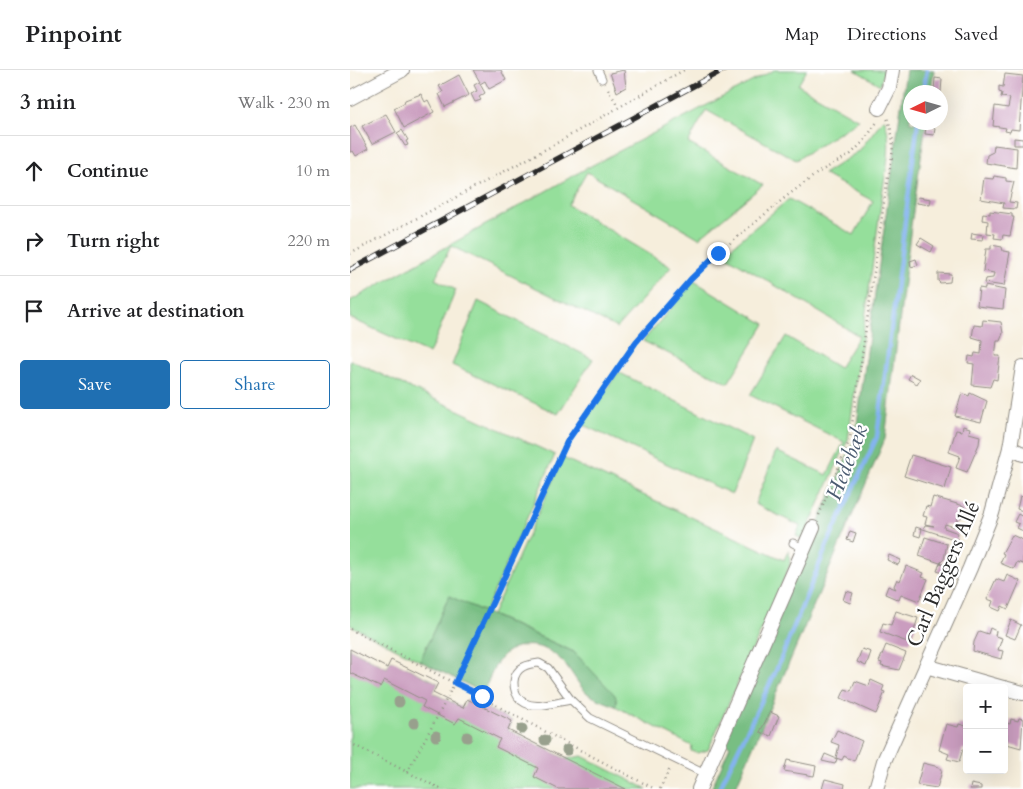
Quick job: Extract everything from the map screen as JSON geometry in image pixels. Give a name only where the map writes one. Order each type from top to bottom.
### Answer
[{"type":"street","points":[[350,98],[402,70]]},
{"type":"street","points":[[879,108],[889,88],[892,70]]},
{"type":"street","name":"Carl Baggers Allé","points":[[876,789],[884,761],[970,568],[992,513],[1010,448],[1023,367]]},
{"type":"street","points":[[1010,448],[1023,454]]},
{"type":"street","points":[[698,789],[798,545],[813,528]]},
{"type":"street","points":[[926,666],[990,684]]},
{"type":"street","points":[[1008,689],[1023,693]]},
{"type":"lane","points":[[598,70],[602,79]]},
{"type":"lane","points":[[571,700],[534,705],[524,703],[516,695],[514,686],[515,676],[519,669],[527,664],[539,663],[548,668],[571,700],[590,718],[705,774]]},
{"type":"path","points":[[350,254],[548,148],[618,106],[684,70]]},
{"type":"path","points":[[612,96],[618,106]]},
{"type":"path","points":[[813,528],[850,439],[893,150],[892,132],[888,119],[879,108]]},
{"type":"path","points":[[407,772],[455,683],[568,440],[636,342],[691,279],[718,253],[819,172],[851,154],[874,128],[879,119],[879,108]]},
{"type":"path","points":[[350,629],[455,683],[527,724],[656,789]]},
{"type":"path","points":[[350,743],[442,789]]},
{"type":"path","points":[[660,789],[674,759]]},
{"type":"green space","points":[[774,70],[807,70],[798,85],[859,120],[796,160],[706,110],[688,143],[763,185],[699,238],[587,172],[568,205],[671,267],[617,328],[451,246],[435,279],[456,290],[429,354],[350,318],[350,301],[587,168]]},
{"type":"green space","points":[[855,70],[884,70],[880,85]]},
{"type":"green space","points":[[906,70],[934,70],[932,85],[904,85]]},
{"type":"green space","points":[[903,92],[903,130],[925,130],[911,226],[885,439],[735,789],[711,789],[730,746],[723,742],[855,438]]},
{"type":"green space","points":[[884,118],[889,142],[888,158],[848,440],[803,539],[796,536],[800,526],[755,504],[776,451],[827,475],[844,442],[750,395],[786,336],[839,368],[859,336],[723,254],[789,199],[854,235],[873,201],[823,174],[859,151]]},
{"type":"green space","points":[[694,281],[765,324],[728,383],[643,341]]},
{"type":"green space","points":[[478,301],[593,359],[558,414],[452,365]]},
{"type":"green space","points":[[350,360],[555,455],[485,612],[449,597],[420,661],[350,625]]},
{"type":"green space","points":[[618,372],[753,440],[732,494],[583,425]]},
{"type":"green space","points":[[563,458],[784,560],[789,549],[790,565],[708,750],[698,753],[691,751],[692,746],[615,706],[617,702],[574,652],[492,615]]},
{"type":"green space","points":[[449,596],[574,652],[615,695],[617,702],[615,706],[587,693],[561,660],[554,654],[539,647],[522,646],[506,653],[495,667],[484,693],[420,661]]},
{"type":"green space","points":[[350,649],[387,668],[391,660],[438,683],[433,693],[463,708],[467,699],[512,721],[508,730],[566,759],[582,756],[647,789],[350,789]]},
{"type":"building","points":[[473,70],[501,70],[506,80],[489,89],[485,81],[480,84],[485,93],[479,97],[481,100],[475,102],[471,94],[477,91],[474,85],[480,82]]},
{"type":"building","points":[[624,70],[626,87],[617,92],[610,73]]},
{"type":"building","points":[[1005,74],[1023,76],[1019,130],[1011,129],[1010,132],[1005,131],[1006,128],[993,126],[995,106],[1008,108],[1010,98],[1001,97],[1002,93],[999,92],[999,86],[1003,87]]},
{"type":"building","points":[[459,75],[469,95],[445,107],[439,94],[443,92],[439,86]]},
{"type":"building","points":[[935,78],[942,79],[942,85],[934,85]]},
{"type":"building","points":[[421,94],[425,102],[428,100],[434,112],[404,128],[394,108],[404,103],[405,100]]},
{"type":"building","points":[[386,114],[396,132],[372,144],[362,126]]},
{"type":"building","points":[[355,125],[368,149],[356,156],[353,151],[350,152],[350,128]]},
{"type":"building","points":[[402,130],[408,140],[406,141],[408,145],[405,146],[397,133]]},
{"type":"building","points":[[926,130],[935,130],[934,135],[925,134]]},
{"type":"building","points":[[1014,138],[1023,139],[1023,145],[1014,145]]},
{"type":"building","points":[[994,145],[1017,148],[1016,168],[986,163],[987,155],[993,152]]},
{"type":"building","points":[[994,176],[1006,178],[1006,181],[1014,182],[1009,202],[1017,203],[1016,209],[1003,208],[1004,203],[981,199],[984,178],[993,179]]},
{"type":"building","points":[[918,197],[931,199],[930,205],[917,203]]},
{"type":"building","points":[[990,211],[1012,214],[1012,217],[1014,217],[1010,236],[1003,235],[1002,239],[994,238],[995,234],[987,233],[988,221],[982,220],[983,213],[990,214]]},
{"type":"building","points":[[972,233],[984,235],[983,240],[971,239]]},
{"type":"building","points":[[921,238],[934,246],[931,252],[917,244]]},
{"type":"building","points":[[991,245],[1002,247],[1003,251],[1010,252],[1004,286],[984,283],[985,279],[993,278],[994,273],[983,271],[986,249],[991,249]]},
{"type":"building","points":[[916,259],[918,265],[911,267],[910,261]]},
{"type":"building","points":[[938,273],[951,274],[950,282],[940,283],[938,281]]},
{"type":"building","points":[[985,286],[1005,290],[1003,309],[977,306],[979,288],[985,289]]},
{"type":"building","points":[[983,320],[1001,322],[1003,333],[1000,341],[997,341],[995,356],[1000,356],[997,380],[993,379],[990,387],[972,385],[974,364],[968,363],[969,356],[974,357],[975,353],[981,354],[982,340],[972,337],[974,325],[982,326]]},
{"type":"building","points":[[911,374],[920,379],[917,384],[908,379]]},
{"type":"building","points":[[962,393],[969,396],[970,393],[987,401],[981,422],[955,416]]},
{"type":"building","points":[[963,426],[970,428],[969,433],[980,436],[979,444],[967,472],[956,468],[960,456],[949,452],[956,430],[962,431]]},
{"type":"building","points":[[911,455],[951,467],[945,489],[904,476]]},
{"type":"building","points":[[1020,496],[1023,497],[1023,511],[1017,509]]},
{"type":"building","points":[[933,497],[964,506],[965,512],[961,518],[958,517],[955,527],[945,524],[944,528],[958,533],[957,540],[923,529],[925,525],[934,526],[925,524],[927,517],[923,516],[926,506],[930,507]]},
{"type":"building","points":[[1018,514],[1023,517],[1023,531],[1017,528],[1019,524],[1014,522]]},
{"type":"building","points":[[916,527],[922,529],[920,537],[914,535]]},
{"type":"building","points":[[850,531],[856,533],[853,542],[847,540]]},
{"type":"building","points":[[1012,535],[1023,540],[1023,564],[1017,562],[1014,569],[1000,563],[1004,554],[1002,553]]},
{"type":"building","points":[[925,537],[947,544],[944,559],[940,563],[919,556]]},
{"type":"building","points":[[889,555],[901,560],[898,565],[887,560]]},
{"type":"building","points":[[940,563],[951,567],[949,575],[937,571]]},
{"type":"building","points":[[906,566],[924,573],[922,577],[928,579],[919,601],[901,594],[899,600],[885,594],[888,586],[896,589],[894,586],[897,579],[900,581]]},
{"type":"building","points":[[1007,575],[1020,581],[1008,609],[1002,606],[1000,611],[991,607],[993,601],[987,599],[996,579],[1004,582]]},
{"type":"building","points":[[846,591],[853,593],[850,603],[843,600]]},
{"type":"building","points":[[896,611],[918,618],[910,643],[880,632],[883,623],[891,625]]},
{"type":"building","points":[[1011,620],[1021,625],[1015,639],[1005,635]]},
{"type":"building","points":[[990,628],[996,631],[995,636],[1002,638],[998,650],[1003,651],[1001,659],[973,651],[974,642],[979,631],[988,634]]},
{"type":"building","points":[[886,645],[906,653],[899,670],[881,666],[882,663],[879,662]]},
{"type":"building","points":[[350,649],[387,668],[391,660],[438,683],[433,693],[463,708],[467,699],[512,721],[508,730],[626,789],[558,789],[534,777],[538,768],[496,747],[500,739],[459,718],[455,724],[422,707],[425,701],[384,680],[380,687],[350,673]]},
{"type":"building","points":[[862,649],[871,652],[866,666],[857,662]]},
{"type":"building","points":[[871,680],[884,686],[882,691],[885,692],[876,714],[841,698],[845,689],[851,691],[855,681],[869,686]]},
{"type":"building","points":[[770,712],[779,716],[771,736],[760,732]]},
{"type":"building","points":[[1019,718],[1023,719],[1021,748],[1008,744],[1008,724],[1010,724],[1011,719],[1018,721]]},
{"type":"building","points":[[946,724],[958,727],[959,724],[963,725],[963,749],[959,762],[947,759],[949,754],[939,750]]},
{"type":"building","points":[[837,730],[862,741],[854,761],[844,756],[842,760],[836,758],[839,745],[831,742]]},
{"type":"building","points":[[825,754],[837,759],[835,764],[822,761]]},
{"type":"building","points":[[787,760],[816,766],[814,776],[784,771]]},
{"type":"building","points":[[923,763],[939,767],[942,771],[937,788],[917,785]]},
{"type":"building","points":[[825,779],[845,784],[844,789],[822,789]]},
{"type":"building","points":[[971,784],[981,786],[981,789],[970,789]]},
{"type":"waterway","name":"Hedebæk","points":[[924,85],[927,70]]},
{"type":"waterway","name":"Hedebæk","points":[[719,789],[775,673],[828,543],[877,437],[917,130]]},
{"type":"railway","points":[[350,270],[723,70]]},
{"type":"route","points":[[482,696],[455,683],[568,440],[636,342],[691,279],[718,253]]}]
